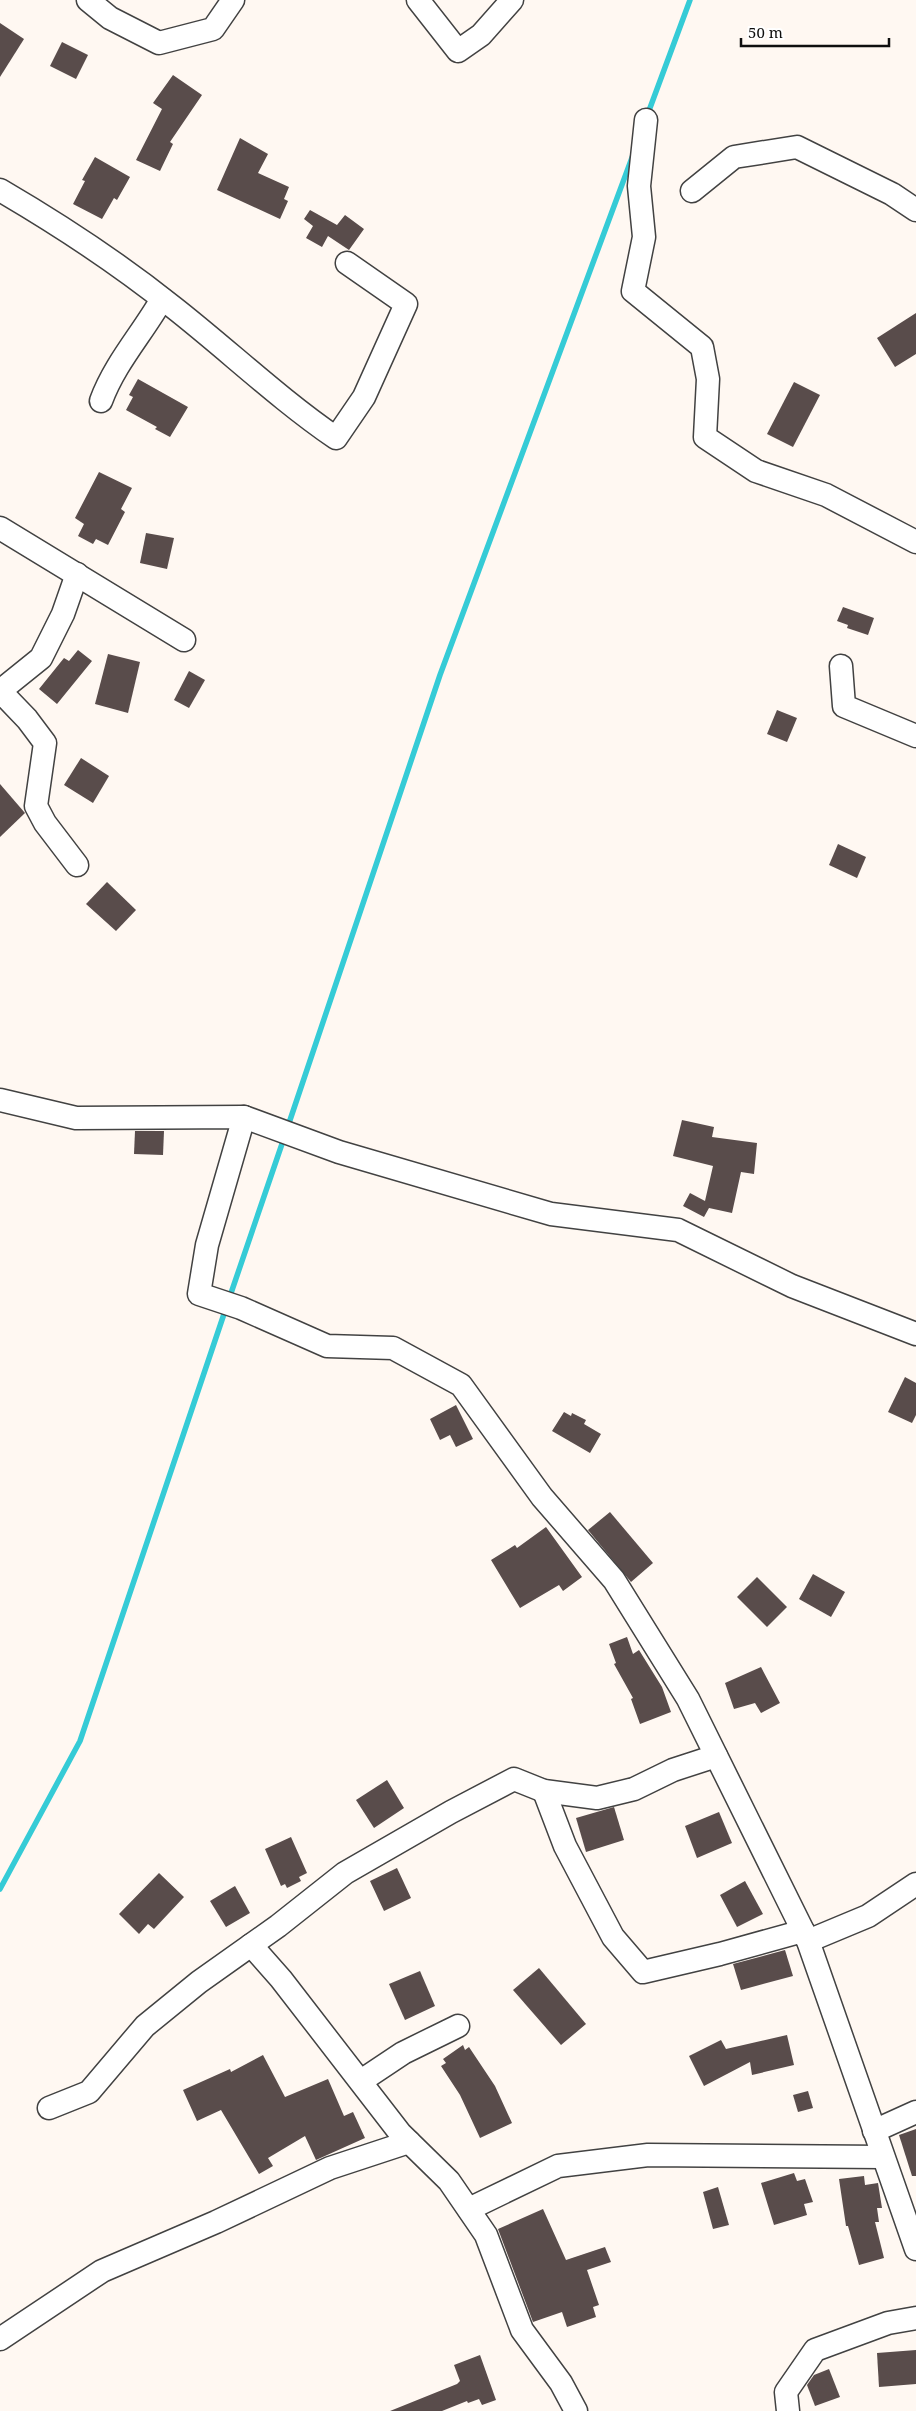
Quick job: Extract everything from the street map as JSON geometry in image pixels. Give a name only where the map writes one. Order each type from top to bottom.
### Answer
[{"type":"street","points":[[88,0],[110,18],[128,25],[159,43],[212,28],[234,0]]},
{"type":"street","points":[[418,0],[458,51],[481,35],[512,0]]},
{"type":"street","points":[[646,120],[639,186],[644,236],[633,291],[702,347],[708,379],[704,437],[756,471],[826,495],[916,542]]},
{"type":"street","points":[[692,191],[734,157],[797,146],[892,194],[916,210]]},
{"type":"street","points":[[0,190],[91,248],[162,299],[237,358],[305,417],[336,438],[364,397],[406,304],[347,263]]},
{"type":"street","points":[[101,401],[109,380],[162,299]]},
{"type":"street","points":[[0,528],[184,640]]},
{"type":"street","points":[[76,574],[63,614],[41,658],[0,691],[28,719],[45,743],[36,806],[45,823],[78,865]]},
{"type":"street","points":[[841,666],[844,706],[916,736]]},
{"type":"street","points":[[0,1100],[76,1118],[244,1117],[339,1152],[551,1214],[678,1230],[792,1286],[916,1334]]},
{"type":"street","points":[[244,1117],[207,1245],[199,1294],[241,1308],[327,1346],[393,1348],[461,1386],[542,1497],[614,1580],[688,1699],[806,1936],[916,2248]]},
{"type":"street","points":[[49,2108],[89,2092],[146,2026],[199,1982],[278,1926],[345,1873],[458,1808],[514,1779],[544,1791],[597,1798],[634,1789],[673,1770],[716,1756]]},
{"type":"street","points":[[544,1791],[565,1846],[613,1937],[643,1972],[806,1936],[868,1916],[916,1884]]},
{"type":"street","points":[[251,1945],[282,1979],[409,2142],[449,2180],[486,2235],[522,2330],[561,2383],[576,2411]]},
{"type":"street","points":[[361,2081],[403,2053],[458,2026]]},
{"type":"street","points":[[874,2131],[916,2112]]},
{"type":"street","points":[[0,2339],[102,2272],[330,2168],[409,2142]]},
{"type":"street","points":[[469,2210],[558,2166],[648,2155],[883,2157]]},
{"type":"street","points":[[788,2411],[786,2392],[815,2350],[888,2323],[916,2318]]},
{"type":"building","points":[[0,23],[24,39],[0,77]]},
{"type":"building","points":[[62,42],[88,55],[76,79],[50,66]]},
{"type":"building","points":[[173,75],[202,95],[170,142],[173,144],[160,171],[136,160],[162,109],[153,103]]},
{"type":"building","points":[[240,138],[268,154],[258,173],[289,187],[284,199],[288,201],[280,219],[217,190]]},
{"type":"building","points":[[95,157],[130,177],[117,200],[114,198],[102,219],[73,204],[85,181],[82,180]]},
{"type":"building","points":[[310,210],[337,225],[345,215],[364,229],[349,250],[328,236],[322,247],[306,238],[313,226],[304,219]]},
{"type":"building","points":[[916,313],[916,354],[895,367],[877,338]]},
{"type":"building","points":[[138,379],[188,407],[170,437],[155,429],[157,427],[126,410],[133,397],[129,395]]},
{"type":"building","points":[[794,382],[820,395],[793,447],[767,434]]},
{"type":"building","points":[[99,472],[132,488],[121,509],[125,512],[108,545],[96,539],[93,544],[78,536],[84,524],[75,518]]},
{"type":"building","points":[[146,533],[174,538],[167,569],[140,563]]},
{"type":"building","points":[[843,607],[874,618],[868,635],[847,628],[848,625],[837,621]]},
{"type":"building","points":[[78,650],[92,661],[57,704],[39,689],[64,658],[69,661]]},
{"type":"building","points":[[108,654],[140,662],[128,713],[95,704]]},
{"type":"building","points":[[189,671],[205,680],[189,708],[174,700]]},
{"type":"building","points":[[777,710],[797,718],[787,742],[767,734]]},
{"type":"building","points":[[81,758],[109,776],[93,803],[64,785]]},
{"type":"building","points":[[0,784],[25,813],[0,837]]},
{"type":"building","points":[[838,844],[866,857],[857,878],[829,865]]},
{"type":"building","points":[[107,882],[136,910],[116,931],[86,904]]},
{"type":"building","points":[[682,1120],[714,1127],[712,1137],[757,1143],[754,1174],[741,1172],[732,1213],[709,1208],[704,1217],[683,1206],[690,1193],[705,1201],[713,1166],[673,1156]]},
{"type":"building","points":[[135,1131],[164,1131],[163,1155],[134,1154]]},
{"type":"building","points":[[905,1377],[916,1383],[916,1415],[912,1423],[888,1412]]},
{"type":"building","points":[[456,1405],[473,1439],[456,1447],[450,1435],[440,1440],[430,1419]]},
{"type":"building","points":[[564,1412],[571,1416],[572,1413],[586,1420],[584,1424],[601,1434],[590,1453],[552,1431]]},
{"type":"building","points":[[610,1512],[653,1563],[631,1582],[588,1530]]},
{"type":"building","points":[[546,1527],[582,1577],[563,1591],[559,1585],[520,1608],[491,1560],[515,1545],[517,1548]]},
{"type":"building","points":[[813,1574],[845,1592],[831,1617],[799,1599]]},
{"type":"building","points":[[757,1577],[787,1607],[767,1627],[737,1597]]},
{"type":"building","points":[[627,1637],[633,1654],[639,1650],[662,1687],[671,1712],[640,1724],[631,1699],[633,1698],[614,1664],[616,1663],[609,1644]]},
{"type":"building","points":[[761,1667],[780,1703],[761,1713],[755,1703],[734,1709],[725,1683]]},
{"type":"building","points":[[387,1780],[404,1808],[374,1828],[356,1800]]},
{"type":"building","points":[[614,1807],[624,1840],[586,1852],[576,1818]]},
{"type":"building","points":[[719,1812],[732,1843],[697,1858],[685,1826]]},
{"type":"building","points":[[291,1837],[307,1873],[299,1877],[301,1881],[287,1888],[285,1884],[281,1886],[265,1849]]},
{"type":"building","points":[[397,1868],[411,1898],[384,1911],[370,1881]]},
{"type":"building","points":[[159,1873],[184,1897],[154,1929],[148,1924],[139,1934],[119,1914]]},
{"type":"building","points":[[745,1881],[763,1914],[737,1927],[720,1895]]},
{"type":"building","points":[[235,1886],[250,1913],[226,1927],[210,1901]]},
{"type":"building","points":[[785,1950],[793,1976],[741,1990],[733,1964]]},
{"type":"building","points":[[539,1968],[586,2024],[561,2045],[513,1990]]},
{"type":"building","points":[[420,1971],[435,2006],[405,2020],[389,1984]]},
{"type":"building","points":[[787,2035],[794,2065],[752,2075],[750,2062],[704,2086],[689,2056],[721,2040],[726,2049]]},
{"type":"building","points":[[463,2045],[465,2050],[469,2047],[495,2086],[512,2123],[480,2138],[460,2095],[441,2066],[446,2063],[443,2059]]},
{"type":"building","points":[[263,2055],[285,2097],[328,2079],[344,2116],[353,2112],[365,2138],[316,2160],[305,2136],[268,2158],[273,2166],[259,2174],[221,2110],[197,2121],[183,2090],[230,2069],[231,2072]]},
{"type":"building","points":[[808,2091],[813,2108],[798,2112],[793,2095]]},
{"type":"building","points":[[916,2129],[916,2176],[912,2176],[899,2135]]},
{"type":"building","points":[[794,2173],[797,2181],[805,2179],[813,2202],[804,2204],[807,2215],[774,2225],[761,2183]]},
{"type":"building","points":[[864,2176],[865,2185],[878,2183],[882,2208],[877,2208],[879,2222],[875,2222],[884,2258],[859,2265],[848,2226],[846,2226],[839,2179]]},
{"type":"building","points":[[718,2187],[729,2225],[713,2229],[703,2192]]},
{"type":"building","points":[[543,2209],[566,2260],[605,2247],[611,2262],[587,2270],[599,2305],[593,2307],[596,2317],[567,2327],[562,2312],[533,2322],[498,2229]]},
{"type":"building","points":[[916,2350],[916,2384],[879,2387],[877,2353]]},
{"type":"building","points":[[480,2355],[496,2400],[482,2405],[479,2399],[468,2403],[467,2401],[442,2411],[390,2411],[457,2384],[460,2381],[454,2365]]},
{"type":"building","points":[[829,2369],[840,2397],[815,2406],[807,2385],[814,2375]]},
{"type":"waterway","points":[[647,116],[690,0]]},
{"type":"waterway","points":[[287,1129],[440,675],[633,155]]},
{"type":"waterway","points":[[229,1299],[284,1138]]},
{"type":"waterway","points":[[0,1889],[80,1741],[226,1308]]}]
